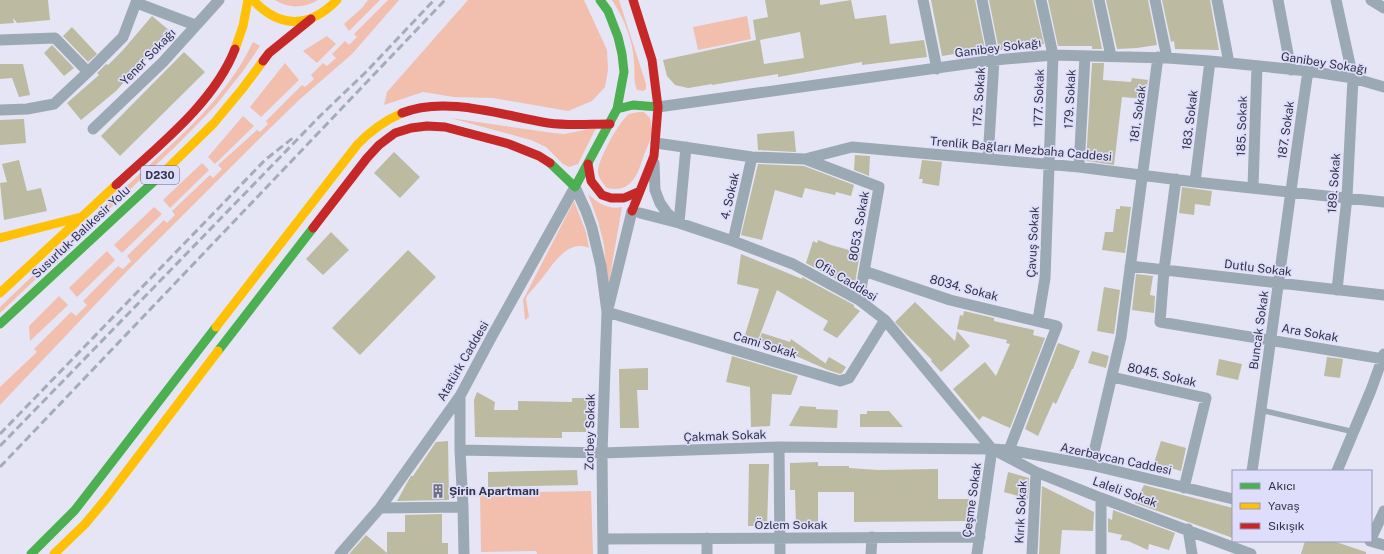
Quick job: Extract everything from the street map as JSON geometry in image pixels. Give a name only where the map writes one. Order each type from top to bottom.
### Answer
[{"type":"main road","name":"Susurluk-Balıkesir Yolu","points":[[0,293],[178,127],[202,101],[223,73],[238,43],[248,0]]},
{"type":"main road","points":[[253,0],[260,9],[275,18],[293,22],[311,19],[326,11],[337,0]]},
{"type":"main road","points":[[54,554],[85,524],[105,500],[367,158],[379,145],[395,133],[411,128],[427,126],[445,128],[509,144],[538,156],[550,163],[575,187],[617,109],[624,72],[618,37],[608,11],[600,0]]},
{"type":"main road","points":[[633,0],[652,60],[658,107],[654,156],[640,190],[636,212]]},
{"type":"main road","name":"Susurluk-Balıkesir Yolu","points":[[0,324],[214,123],[269,53],[311,19]]},
{"type":"main road","name":"Ganibey Sokağı","points":[[617,109],[627,105],[638,104],[658,107]]},
{"type":"main road","points":[[31,554],[75,510],[357,145],[377,126],[408,111],[443,106],[550,123],[610,124]]},
{"type":"main road","points":[[588,164],[591,181],[602,194],[611,198],[624,198],[640,190]]},
{"type":"main road","points":[[0,238],[82,217]]},
{"type":"street","name":"Yener Sokağı","points":[[94,129],[163,62],[219,0]]},
{"type":"street","points":[[923,0],[937,68]]},
{"type":"street","name":"175. Sokak","points":[[982,0],[994,60],[988,159]]},
{"type":"street","name":"177. Sokak","points":[[1041,0],[1053,55],[1050,165]]},
{"type":"street","points":[[1099,0],[1111,56]]},
{"type":"street","name":"181. Sokak","points":[[1091,465],[1121,337],[1142,174],[1163,58],[1155,0]]},
{"type":"street","points":[[1217,0],[1229,63]]},
{"type":"street","points":[[1278,0],[1291,70]]},
{"type":"street","name":"189. Sokak","points":[[1336,0],[1353,78],[1347,197],[1337,290]]},
{"type":"street","points":[[1371,0],[1384,8]]},
{"type":"street","points":[[0,110],[27,109],[54,104],[123,37],[137,1],[195,25]]},
{"type":"street","points":[[0,40],[55,38],[88,72]]},
{"type":"street","name":"Ganibey Sokağı","points":[[658,107],[994,60],[1053,55],[1111,56],[1210,61],[1353,78],[1384,87]]},
{"type":"street","name":"179. Sokak","points":[[1079,167],[1085,56]]},
{"type":"street","name":"183. Sokak","points":[[1195,182],[1210,61]]},
{"type":"street","name":"185. Sokak","points":[[1253,187],[1257,66]]},
{"type":"street","name":"187. Sokak","points":[[1290,192],[1308,72]]},
{"type":"street","name":"Trenlik Bağları Mezbaha Caddesi","points":[[656,143],[752,157],[805,159],[852,147],[1079,167],[1195,182],[1384,202]]},
{"type":"street","points":[[679,222],[686,147]]},
{"type":"street","name":"Ofis Caddesi","points":[[654,156],[655,190],[657,198],[666,213],[679,222]]},
{"type":"street","name":"4. Sokak","points":[[733,241],[752,157]]},
{"type":"street","name":"8053. Sokak","points":[[805,159],[878,188],[859,300]]},
{"type":"street","name":"Çavuş Sokak","points":[[1038,320],[1045,278],[1050,165]]},
{"type":"street","points":[[1164,270],[1176,179]]},
{"type":"street","points":[[575,187],[592,228],[601,266],[607,312]]},
{"type":"street","name":"Atatürk Caddesi","points":[[340,554],[380,508],[460,396],[575,187]]},
{"type":"street","name":"Buncak Sokak","points":[[1252,470],[1279,283],[1290,192]]},
{"type":"street","points":[[607,312],[636,212]]},
{"type":"street","name":"Ofis Caddesi","points":[[636,212],[679,222],[793,264],[859,300],[885,320],[992,449]]},
{"type":"street","name":"Dutlu Sokak","points":[[1130,266],[1384,295]]},
{"type":"street","name":"Ara Sokak","points":[[1164,270],[1160,322],[1384,357]]},
{"type":"street","name":"8034. Sokak","points":[[864,271],[950,300],[1038,320],[1057,326],[1009,450]]},
{"type":"street","name":"Cami Sokak","points":[[607,312],[840,381],[849,378],[885,320]]},
{"type":"street","name":"Zorbey Sokak","points":[[603,554],[602,453],[607,312]]},
{"type":"street","points":[[1337,470],[1384,357]]},
{"type":"street","name":"8045. Sokak","points":[[1112,377],[1206,398],[1184,488]]},
{"type":"street","points":[[460,396],[460,450],[464,506],[464,554]]},
{"type":"street","points":[[780,447],[780,554]]},
{"type":"street","name":"Çakmak Sokak","points":[[460,450],[602,453],[780,447],[992,449]]},
{"type":"street","name":"Azerbaycan Caddesi","points":[[992,449],[1009,450],[1091,465],[1232,500]]},
{"type":"street","name":"Laleli Sokak","points":[[992,449],[1036,472],[1100,498],[1188,529],[1224,549],[1251,554]]},
{"type":"street","name":"Çeşme Sokak","points":[[977,554],[992,449]]},
{"type":"street","name":"Kırık Sokak","points":[[1032,554],[1036,472]]},
{"type":"street","points":[[1100,498],[1101,554]]},
{"type":"street","points":[[380,508],[464,506]]},
{"type":"street","points":[[1372,538],[1384,511]]},
{"type":"street","points":[[1188,529],[1192,554]]},
{"type":"street","points":[[871,554],[872,537]]},
{"type":"street","name":"Özlem Sokak","points":[[603,539],[980,537]]},
{"type":"street","points":[[707,538],[707,554]]},
{"type":"street","points":[[1372,540],[1384,545]]},
{"type":"lane","points":[[1261,410],[1354,432]]},
{"type":"shaded area","points":[[275,0],[318,0],[308,5],[291,6]]},
{"type":"shaded area","points":[[368,0],[380,0],[349,31],[344,24],[362,8]]},
{"type":"shaded area","points":[[388,0],[399,0],[352,54],[299,100],[262,136],[129,269],[0,405],[0,387],[37,352],[34,349],[71,312],[76,316],[87,305],[83,301],[118,266],[123,269],[131,261],[127,256],[164,220],[167,223],[175,215],[172,211],[210,175],[213,178],[222,169],[218,165],[257,130],[260,132],[268,124],[266,121],[302,85],[305,87],[314,79],[311,75],[323,63],[327,66],[336,58],[332,54],[345,41],[349,45],[357,37],[354,34]]},
{"type":"shaded area","points":[[468,0],[584,0],[607,50],[608,70],[605,87],[592,101],[568,111],[493,98],[454,97],[423,92],[384,105],[387,92]]},
{"type":"shaded area","points":[[612,0],[619,0],[646,84],[646,89],[643,91],[637,90],[630,37]]},
{"type":"shaded area","points":[[747,16],[751,39],[698,50],[693,27]]},
{"type":"shaded area","points":[[327,36],[336,44],[317,63],[303,51]]},
{"type":"shaded area","points":[[253,42],[260,46],[243,71],[216,105],[179,143],[0,313],[0,307],[183,134],[215,100],[229,82]]},
{"type":"shaded area","points":[[285,63],[299,80],[261,117],[250,107]]},
{"type":"shaded area","points":[[644,112],[650,118],[652,134],[639,169],[633,180],[628,185],[616,189],[607,188],[601,181],[598,174],[601,159],[620,124],[629,114]]},
{"type":"shaded area","points":[[243,116],[254,126],[215,164],[208,157]]},
{"type":"shaded area","points":[[450,118],[564,134],[596,128],[578,164],[569,167],[563,164],[546,147],[531,140]]},
{"type":"shaded area","points":[[202,163],[209,170],[170,208],[163,200]]},
{"type":"shaded area","points":[[588,194],[608,207],[622,207],[608,288],[604,245],[598,221]]},
{"type":"shaded area","points":[[574,201],[586,232],[589,248],[581,246],[574,247],[562,254],[557,259],[527,296],[526,299],[529,317],[525,320],[523,300]]},
{"type":"shaded area","points":[[154,207],[162,214],[122,253],[114,245]]},
{"type":"shaded area","points":[[107,251],[115,260],[77,297],[69,288]]},
{"type":"shaded area","points":[[59,296],[68,305],[30,341],[29,326]]},
{"type":"shaded area","points":[[591,491],[593,554],[537,554],[536,551],[481,552],[480,493]]},
{"type":"building","points":[[0,0],[48,0],[50,20],[17,23],[13,18],[14,23],[0,24]]},
{"type":"building","points":[[765,0],[820,0],[820,5],[851,0],[855,19],[886,15],[890,44],[924,40],[927,57],[862,65],[862,62],[778,77],[778,74],[688,88],[675,85],[667,76],[663,60],[756,40],[753,20],[768,17]],"holes":[[[800,32],[804,58],[764,64],[760,40]]]},
{"type":"building","points":[[931,0],[975,0],[985,49],[942,56]]},
{"type":"building","points":[[989,0],[1034,0],[1044,44],[999,50]]},
{"type":"building","points":[[1048,0],[1092,0],[1102,49],[1092,49],[1092,46],[1058,46]]},
{"type":"building","points":[[1106,0],[1148,0],[1157,45],[1117,49]]},
{"type":"building","points":[[1162,0],[1210,0],[1219,50],[1175,49],[1174,41],[1171,42]]},
{"type":"building","points":[[152,16],[170,31],[116,91],[81,120],[67,103],[99,75],[97,73],[106,64],[108,65],[123,50]]},
{"type":"building","points":[[72,27],[97,54],[88,62],[63,36]]},
{"type":"building","points":[[52,45],[74,68],[64,76],[44,53]]},
{"type":"building","points":[[184,52],[205,72],[120,156],[101,136]]},
{"type":"building","points":[[1092,63],[1104,63],[1103,80],[1131,82],[1132,78],[1148,80],[1145,99],[1122,97],[1114,165],[1086,161]]},
{"type":"building","points":[[0,64],[23,64],[30,95],[19,97],[12,78],[0,79]]},
{"type":"building","points":[[24,119],[26,143],[0,145],[0,120]]},
{"type":"building","points":[[794,131],[796,152],[758,150],[757,134]]},
{"type":"building","points":[[394,152],[420,177],[400,198],[374,173]]},
{"type":"building","points":[[855,155],[870,156],[869,176],[854,170]]},
{"type":"building","points":[[19,160],[27,191],[41,188],[47,211],[4,220],[0,183],[7,182],[2,164]]},
{"type":"building","points":[[922,160],[942,162],[939,186],[922,183],[923,179],[919,179]]},
{"type":"building","points":[[758,164],[804,166],[854,185],[851,196],[836,192],[835,195],[805,188],[802,198],[775,190],[762,240],[741,235]]},
{"type":"building","points":[[1182,187],[1212,191],[1210,206],[1195,204],[1194,215],[1179,213]]},
{"type":"building","points":[[1120,206],[1131,207],[1125,253],[1102,250],[1105,232],[1113,232],[1116,209],[1120,209]]},
{"type":"building","points":[[331,232],[349,250],[323,275],[306,259]]},
{"type":"building","points":[[818,240],[860,253],[854,289],[806,263],[813,241],[817,243]]},
{"type":"building","points":[[408,250],[436,277],[360,355],[332,328]]},
{"type":"building","points":[[741,254],[802,279],[802,277],[854,305],[854,307],[860,311],[837,338],[823,330],[828,321],[777,290],[758,340],[745,335],[759,289],[737,284]]},
{"type":"building","points":[[1136,274],[1153,276],[1150,295],[1155,296],[1154,313],[1132,310]]},
{"type":"building","points":[[1104,287],[1120,290],[1114,334],[1097,331]]},
{"type":"building","points":[[915,302],[955,341],[957,331],[970,346],[941,372],[931,361],[932,360],[895,322]]},
{"type":"building","points":[[964,311],[994,318],[994,321],[1034,330],[1033,335],[1045,338],[1010,428],[983,416],[979,420],[953,389],[985,362],[996,376],[1010,344],[1006,343],[1007,340],[957,329],[960,315],[963,316]]},
{"type":"building","points":[[762,333],[790,342],[791,339],[825,364],[829,357],[846,367],[840,374],[828,370],[759,340]]},
{"type":"building","points":[[1058,343],[1080,351],[1056,404],[1053,402],[1038,436],[1025,429]]},
{"type":"building","points":[[1092,351],[1109,356],[1106,368],[1088,363]]},
{"type":"building","points":[[732,356],[798,376],[791,395],[772,394],[770,426],[751,427],[750,387],[726,382]]},
{"type":"building","points":[[1327,357],[1343,359],[1340,378],[1324,376]]},
{"type":"building","points":[[1219,359],[1242,364],[1238,380],[1216,375]]},
{"type":"building","points":[[648,368],[648,390],[637,390],[639,428],[620,428],[619,369]]},
{"type":"building","points":[[477,392],[495,402],[494,410],[518,410],[518,401],[572,402],[572,398],[587,398],[586,432],[562,432],[562,438],[475,437],[474,400]]},
{"type":"building","points":[[800,406],[816,407],[816,409],[838,410],[837,428],[789,426]]},
{"type":"building","points":[[867,411],[889,411],[903,427],[860,427],[860,414],[867,414]]},
{"type":"building","points":[[448,441],[449,500],[397,501],[411,476],[413,476],[436,442]]},
{"type":"building","points":[[1161,441],[1186,448],[1181,471],[1154,463]]},
{"type":"building","points":[[818,462],[818,466],[849,466],[849,468],[878,470],[938,469],[938,499],[969,499],[969,521],[854,522],[854,492],[818,492],[818,525],[796,525],[795,490],[790,490],[790,463]]},
{"type":"building","points":[[749,464],[769,464],[767,526],[748,526]]},
{"type":"building","points":[[577,470],[578,485],[488,487],[488,472]]},
{"type":"building","points":[[1008,472],[1029,478],[1028,499],[1004,492]]},
{"type":"building","points":[[1144,485],[1232,508],[1232,538],[1135,503]]},
{"type":"building","points":[[1042,486],[1094,512],[1093,531],[1062,530],[1060,554],[1039,554]]},
{"type":"building","points":[[1113,510],[1175,533],[1169,550],[1149,544],[1148,550],[1128,541],[1120,540],[1122,535],[1108,532],[1108,518],[1112,520]]},
{"type":"building","points":[[442,514],[442,543],[448,543],[448,554],[349,554],[366,535],[387,553],[387,532],[405,532],[405,515]]},
{"type":"building","points":[[1305,542],[1336,542],[1366,552],[1366,554],[1301,554]]},
{"type":"railway","points":[[0,446],[320,116],[367,71],[434,0]]},
{"type":"railway","points":[[0,467],[445,0]]},
{"type":"railway","points":[[0,434],[265,160],[294,137]]},
{"type":"traffic: fast","points":[[550,163],[575,187],[617,109],[624,72],[622,54],[618,37],[608,11],[600,0]]},
{"type":"traffic: fast","points":[[617,109],[633,105],[658,107]]},
{"type":"traffic: fast","points":[[0,324],[163,173]]},
{"type":"traffic: fast","points":[[218,351],[313,228]]},
{"type":"traffic: fast","points":[[31,554],[75,510],[216,327]]},
{"type":"traffic: slow","points":[[235,49],[243,26],[248,0]]},
{"type":"traffic: slow","points":[[253,0],[274,16],[284,20],[295,21],[306,20],[316,16],[337,0]]},
{"type":"traffic: slow","points":[[163,173],[214,123],[263,61]]},
{"type":"traffic: slow","points":[[216,327],[357,145],[367,135],[389,119],[402,113]]},
{"type":"traffic: slow","points":[[0,293],[116,185]]},
{"type":"traffic: slow","points":[[0,238],[81,217]]},
{"type":"traffic: slow","points":[[54,554],[85,524],[105,500],[218,351]]},
{"type":"traffic: jam","points":[[632,211],[654,156],[658,107],[652,60],[633,0]]},
{"type":"traffic: jam","points":[[263,61],[269,53],[311,19]]},
{"type":"traffic: jam","points":[[116,185],[167,139],[199,105],[226,69],[235,49]]},
{"type":"traffic: jam","points":[[402,113],[419,108],[456,106],[556,124],[610,124]]},
{"type":"traffic: jam","points":[[313,228],[367,158],[379,145],[395,133],[411,128],[427,126],[445,127],[509,144],[539,156],[550,163]]},
{"type":"traffic: jam","points":[[588,164],[591,181],[602,195],[611,198],[624,198],[640,191]]},
{"type":"place","name":"Şirin Apartmanı","points":[[438,491]]}]
